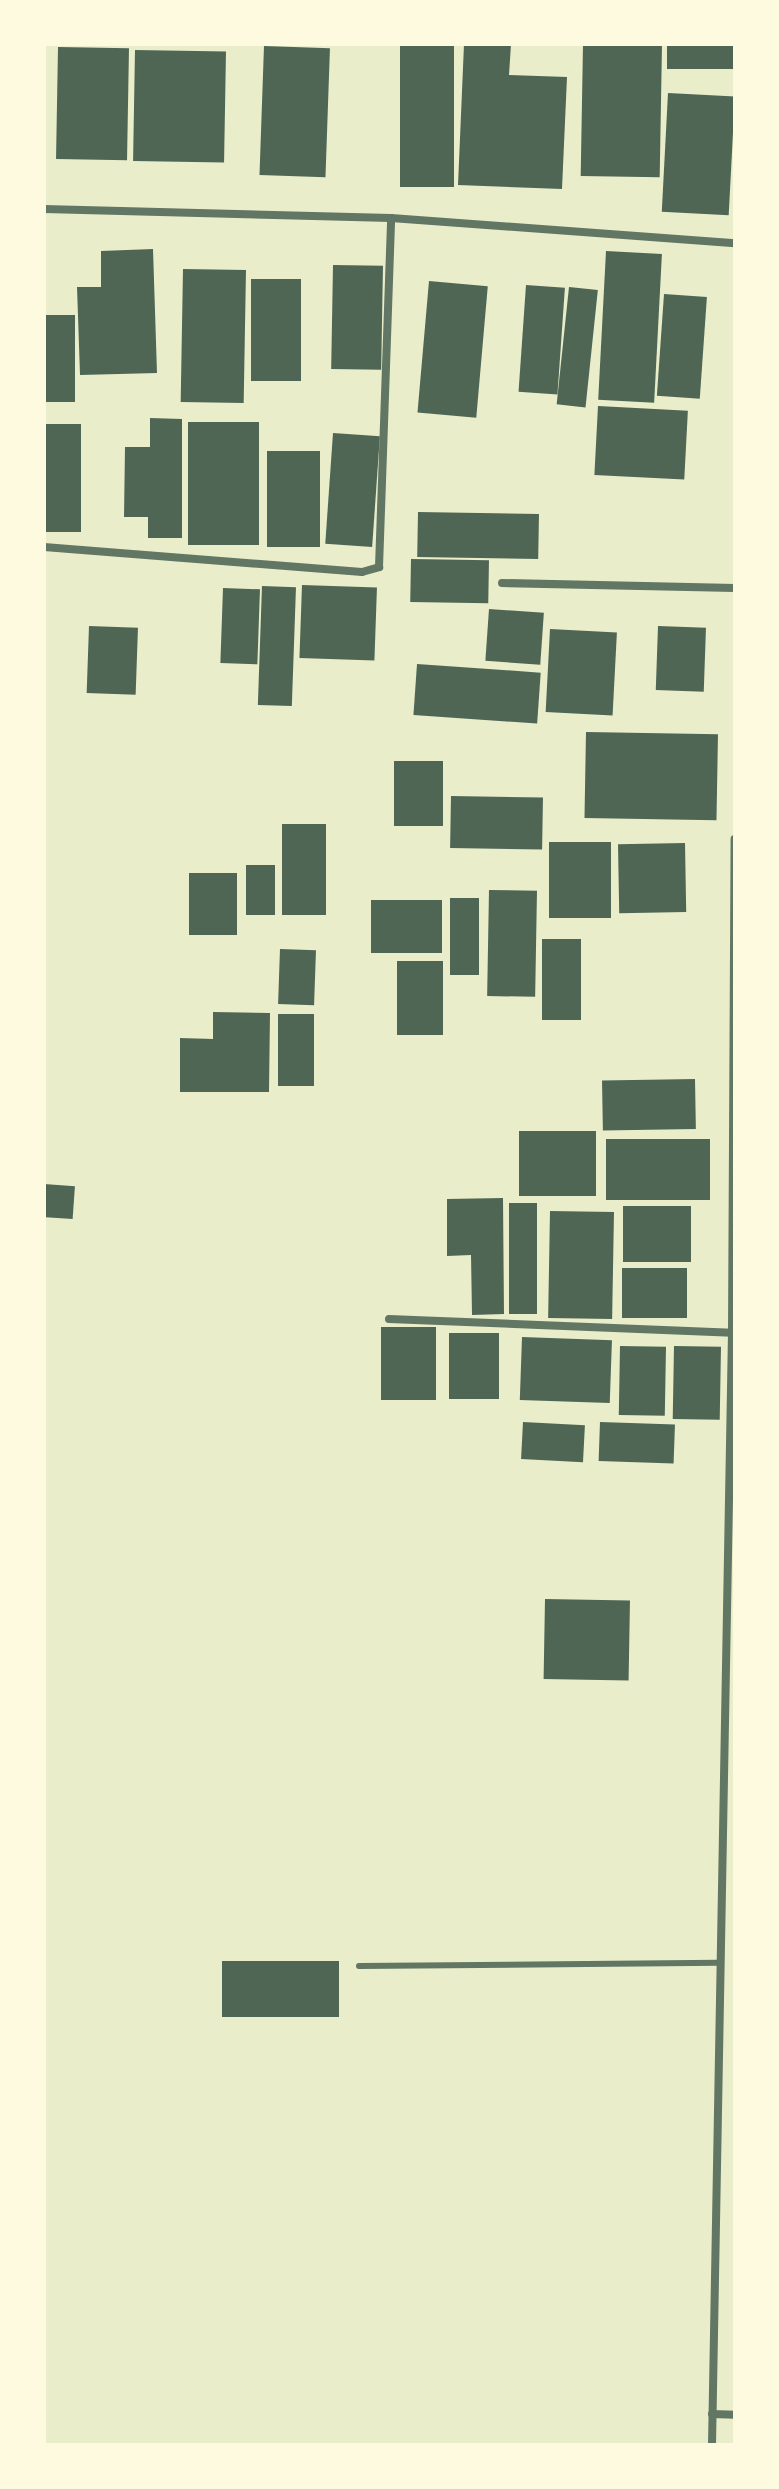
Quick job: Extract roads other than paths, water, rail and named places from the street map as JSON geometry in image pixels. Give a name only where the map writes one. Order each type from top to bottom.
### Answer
[{"type":"street","points":[[44,209],[391,218],[735,243]]},
{"type":"street","points":[[44,547],[362,572],[379,567],[391,218]]},
{"type":"street","points":[[502,583],[735,588]]},
{"type":"street","points":[[712,2445],[719,1963],[733,1422],[735,839]]},
{"type":"street","points":[[389,1319],[732,1333]]},
{"type":"street","points":[[712,2414],[735,2415]]},
{"type":"lane","points":[[359,1966],[719,1963]]}]
